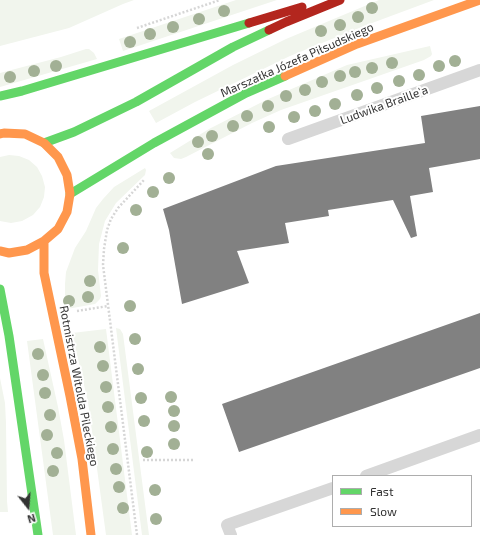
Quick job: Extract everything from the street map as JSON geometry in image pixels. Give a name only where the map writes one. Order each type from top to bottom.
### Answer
[{"type":"main road","points":[[0,96],[22,91],[327,0]]},
{"type":"main road","points":[[44,143],[74,132],[136,102],[233,47],[286,22],[340,0]]},
{"type":"main road","name":"Marszałka Józefa Piłsudskiego","points":[[70,194],[148,146],[246,93],[357,44],[480,0]]},
{"type":"main road","points":[[0,134],[25,134],[44,143],[58,157],[67,175],[70,194],[66,212],[58,229],[44,241],[27,250],[8,253],[0,251]]},
{"type":"main road","name":"Rotmistrza Witolda Pileckiego","points":[[44,241],[44,273],[82,459],[91,535]]},
{"type":"main road","points":[[0,289],[10,344],[38,535]]},
{"type":"lane","name":"Ludwika Braille'a","points":[[288,139],[480,70]]},
{"type":"lane","points":[[369,475],[480,436]]},
{"type":"lane","points":[[231,535],[227,525],[332,488]]},
{"type":"path","points":[[137,535],[103,265],[104,249],[111,219],[118,208],[149,175]]},
{"type":"path","points":[[74,311],[108,306]]},
{"type":"path","points":[[143,460],[195,460]]},
{"type":"shaded area","points":[[0,0],[134,0],[69,28],[0,46]]},
{"type":"shaded area","points":[[236,0],[277,0],[123,51],[119,39]]},
{"type":"shaded area","points":[[379,0],[434,0],[290,56],[195,102],[156,123],[149,111],[233,65],[286,39]]},
{"type":"shaded area","points":[[430,46],[432,54],[424,60],[281,110],[181,159],[174,158],[170,153],[209,129],[266,100],[347,65]]},
{"type":"shaded area","points":[[89,49],[94,53],[97,59],[0,87],[0,73]]},
{"type":"shaded area","points":[[9,155],[19,156],[29,160],[37,167],[42,176],[45,187],[44,197],[40,207],[33,215],[22,221],[11,223],[0,221],[0,157]]},
{"type":"shaded area","points":[[145,168],[145,175],[116,203],[105,221],[99,244],[98,270],[101,296],[100,299],[95,304],[67,309],[65,297],[66,272],[75,248],[86,231],[96,208],[114,187]]},
{"type":"shaded area","points":[[116,328],[120,329],[123,334],[149,535],[142,535]]},
{"type":"shaded area","points":[[106,329],[132,535],[106,535],[88,402],[72,333]]},
{"type":"shaded area","points":[[43,339],[64,440],[76,535],[53,535],[27,341]]},
{"type":"shaded area","points":[[0,378],[5,403],[8,512],[0,512]]},
{"type":"building","points":[[480,106],[480,159],[429,168],[433,192],[410,196],[417,236],[411,238],[393,200],[328,210],[329,216],[285,223],[289,243],[237,251],[249,283],[182,304],[169,230],[163,209],[276,166],[425,143],[421,116]]},
{"type":"building","points":[[480,313],[480,368],[239,452],[222,404]]},
{"type":"traffic: fast","points":[[0,96],[22,91],[249,23]]},
{"type":"traffic: fast","points":[[44,143],[74,132],[136,102],[233,47],[269,30]]},
{"type":"traffic: fast","points":[[70,194],[154,143],[246,93],[285,76]]},
{"type":"traffic: fast","points":[[0,289],[9,336],[38,535]]},
{"type":"traffic: slow","points":[[285,76],[357,44],[480,0]]},
{"type":"traffic: slow","points":[[0,134],[25,134],[44,143],[58,157],[67,175],[70,194],[67,212],[58,229],[44,241],[27,250],[9,253],[0,251]]},
{"type":"traffic: slow","points":[[44,241],[44,273],[82,459],[91,535]]},
{"type":"traffic: jam","points":[[269,30],[340,0]]},
{"type":"traffic: jam","points":[[249,23],[302,7]]}]
